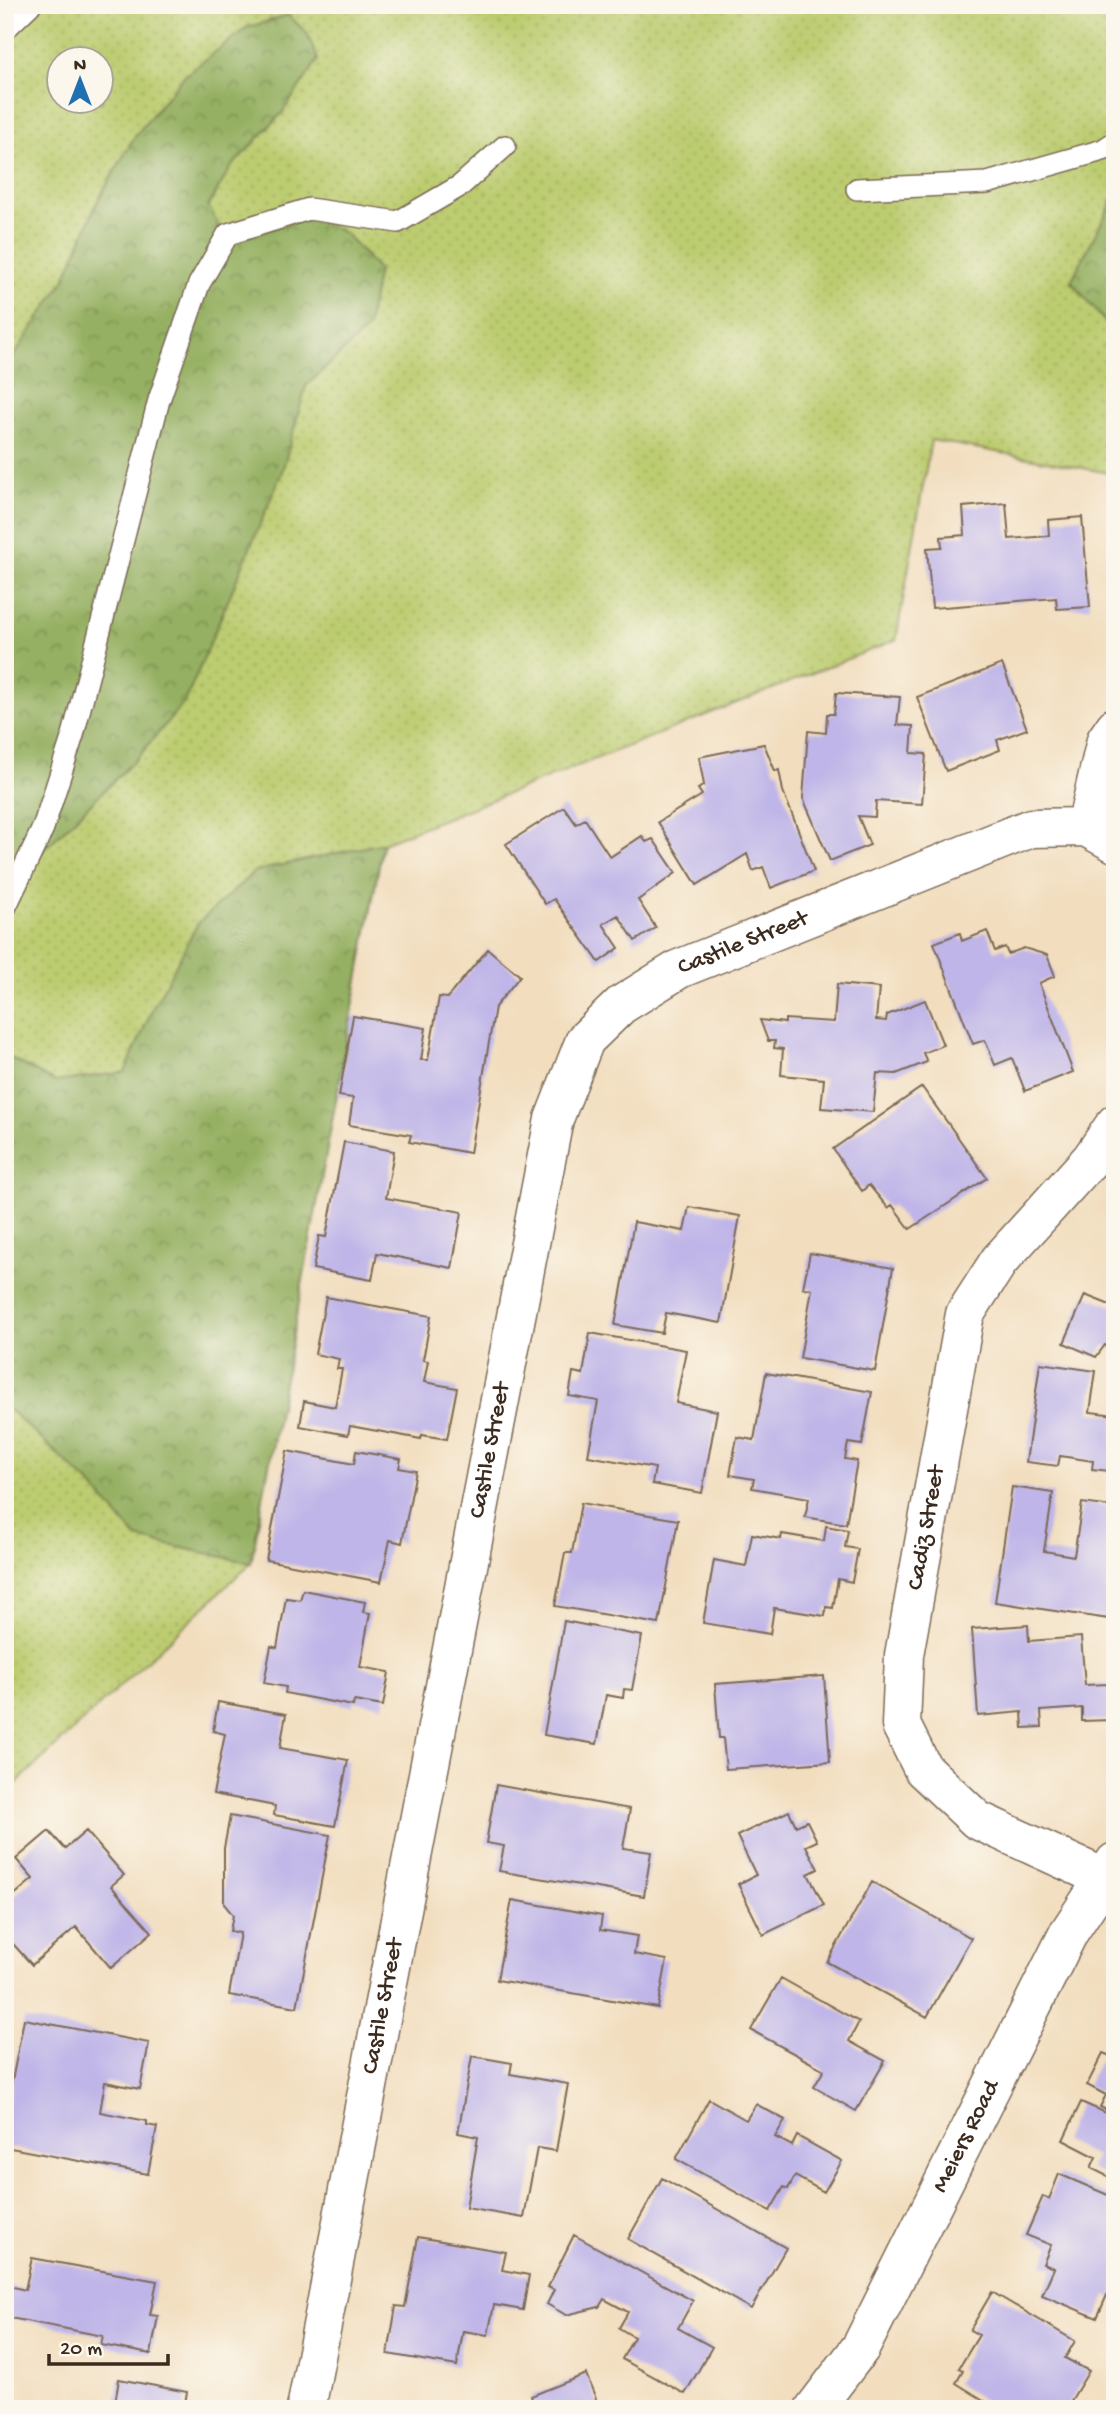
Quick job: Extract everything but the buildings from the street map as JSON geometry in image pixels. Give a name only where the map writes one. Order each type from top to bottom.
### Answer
[{"type":"street","name":"Castile Street","points":[[306,2409],[554,1119],[584,1040],[621,1005],[679,970],[1031,828],[1101,835],[1106,740],[1115,727]]},
{"type":"street","name":"Cadiz Street","points":[[1108,1870],[977,1820],[923,1769],[901,1725],[904,1655],[965,1314],[999,1261],[1091,1159],[1115,1124]]},
{"type":"street","name":"Meiers Road","points":[[814,2409],[861,2347],[1069,1932],[1108,1870]]},
{"type":"lane","points":[[5,29],[30,5]]},
{"type":"lane","points":[[856,189],[987,183],[1103,150],[1115,142]]},
{"type":"lane","points":[[5,908],[43,828],[73,735],[159,400],[199,284],[228,234],[309,209],[398,222],[460,186],[505,146]]},
{"type":"green space","points":[[5,5],[1115,5],[1115,474],[931,440],[896,640],[383,843],[251,1563],[5,1794]]},
{"type":"green space","points":[[288,15],[307,33],[318,60],[282,113],[232,166],[208,206],[228,243],[313,215],[346,234],[378,270],[367,329],[306,386],[282,472],[186,700],[139,756],[5,888],[5,369],[65,279],[97,202],[135,136],[183,77],[246,28]]},
{"type":"green space","points":[[1115,198],[1115,334],[1071,281]]},
{"type":"green space","points":[[383,843],[251,1563],[137,1538],[92,1486],[13,1413],[5,1409],[5,1055],[55,1082],[125,1072],[152,1010],[198,923],[255,871]]}]
